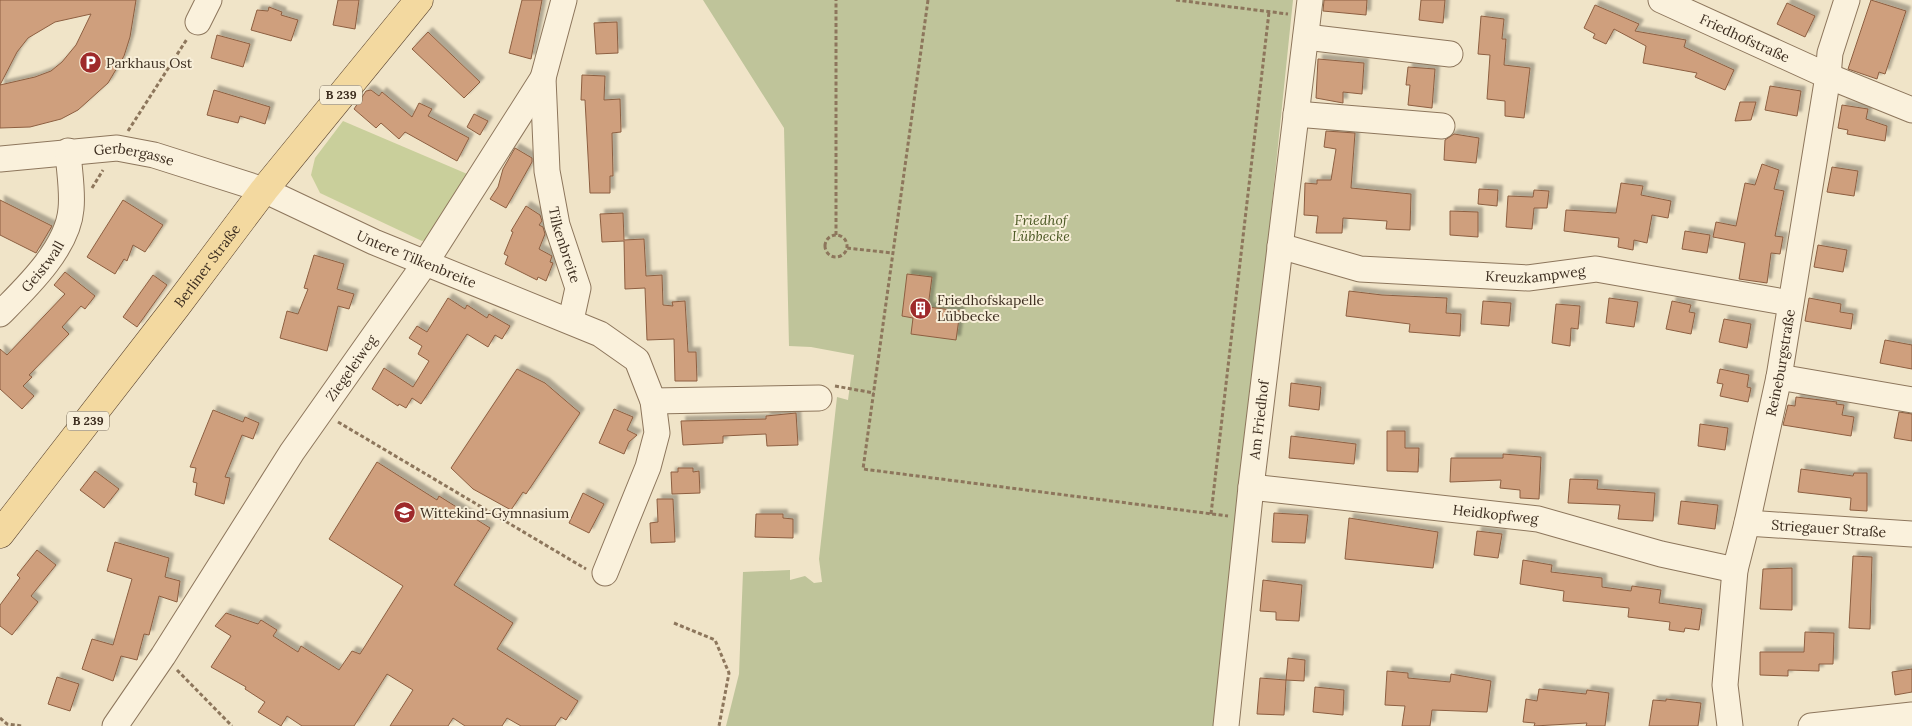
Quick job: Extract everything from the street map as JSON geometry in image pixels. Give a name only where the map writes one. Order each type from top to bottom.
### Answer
[{"type":"main road","name":"Berliner Straße","points":[[0,534],[176,308],[264,190],[419,0]]},
{"type":"street","name":"Ziegeleiweg","points":[[115,726],[163,656],[320,411],[426,262],[544,78],[564,0]]},
{"type":"street","name":"Friedhofstraße","points":[[1661,0],[1828,76],[1912,110]]},
{"type":"street","name":"Reineburgstraße","points":[[1730,726],[1725,685],[1734,570],[1747,523],[1779,377],[1828,76],[1830,53],[1847,0]]},
{"type":"street","points":[[1308,18],[1450,54]]},
{"type":"street","name":"Am Friedhof","points":[[1226,726],[1251,487],[1308,18]]},
{"type":"street","name":"Tilkenbreite","points":[[544,78],[547,171],[557,225],[578,288],[571,320]]},
{"type":"street","points":[[1296,114],[1442,126]]},
{"type":"street","name":"Gerbergasse","points":[[0,159],[68,151],[117,148],[154,155],[264,190]]},
{"type":"street","name":"Geistwall","points":[[0,314],[40,274],[64,232],[71,211],[68,151]]},
{"type":"street","name":"Untere Tilkenbreite","points":[[264,190],[374,242],[571,320]]},
{"type":"street","name":"Kreuzkampweg","points":[[1280,246],[1360,269],[1528,278],[1596,269],[1790,303]]},
{"type":"street","points":[[571,320],[600,334],[637,360],[653,401],[656,433],[648,467],[605,573]]},
{"type":"street","points":[[1779,377],[1912,400]]},
{"type":"street","points":[[653,401],[824,392]]},
{"type":"street","name":"Heidkopfweg","points":[[1251,487],[1538,519],[1661,554],[1734,570]]},
{"type":"street","name":"Striegauer Straße","points":[[1747,523],[1912,534]]},
{"type":"street","points":[[1811,726],[1912,715]]},
{"type":"path","points":[[836,0],[836,235]]},
{"type":"path","points":[[928,0],[863,469],[1211,514],[1269,12]]},
{"type":"path","points":[[1176,0],[1308,18]]},
{"type":"path","points":[[71,211],[80,209],[203,11]]},
{"type":"path","points":[[836,235],[826,239],[824,246],[826,253],[832,257],[840,257],[847,248]]},
{"type":"path","points":[[836,235],[845,241],[847,248]]},
{"type":"path","points":[[847,248],[892,253]]},
{"type":"path","points":[[824,392],[874,393]]},
{"type":"path","points":[[320,411],[584,569],[605,573]]},
{"type":"path","points":[[674,624],[715,640],[729,673],[719,726]]},
{"type":"path","points":[[163,656],[232,726]]},
{"type":"path","points":[[0,718],[7,724],[22,726]]},
{"type":"green space","name":"Friedhof Lübbecke","points":[[703,0],[1293,0],[1237,542],[1215,726],[726,726],[739,674],[743,572],[790,570],[790,580],[805,576],[814,583],[822,582],[819,559],[837,397],[848,400],[854,355],[811,347],[789,346],[784,128]]},
{"type":"green space","points":[[343,121],[472,176],[433,238],[422,241],[320,193],[311,175],[315,158]]},
{"type":"building","name":"Parkhaus Ost","points":[[0,0],[136,0],[130,37],[124,56],[108,83],[78,110],[61,119],[30,127],[0,128]],"holes":[[[91,14],[76,45],[62,62],[51,71],[35,77],[0,85],[17,52],[28,38],[55,22]]]},
{"type":"building","points":[[338,0],[359,0],[355,29],[333,25]]},
{"type":"building","points":[[522,0],[542,0],[531,59],[509,53]]},
{"type":"building","points":[[1324,0],[1367,0],[1366,15],[1323,11]]},
{"type":"building","points":[[1421,0],[1445,0],[1443,23],[1419,20]]},
{"type":"building","points":[[1871,0],[1906,11],[1885,74],[1879,72],[1877,79],[1848,69]]},
{"type":"building","points":[[1787,3],[1815,16],[1805,37],[1777,24]]},
{"type":"building","points":[[1595,5],[1639,24],[1635,31],[1686,40],[1684,47],[1734,70],[1725,90],[1695,77],[1697,73],[1643,63],[1646,46],[1614,29],[1606,44],[1593,38],[1595,34],[1584,28]]},
{"type":"building","points":[[269,7],[282,12],[281,15],[298,20],[291,41],[251,30],[257,10],[268,11]]},
{"type":"building","points":[[1481,16],[1504,19],[1502,39],[1506,39],[1504,65],[1530,68],[1524,118],[1505,116],[1505,101],[1487,99],[1490,55],[1478,54]]},
{"type":"building","points":[[617,22],[618,53],[596,54],[594,23]]},
{"type":"building","points":[[428,32],[480,82],[464,98],[412,49]]},
{"type":"building","points":[[217,35],[250,44],[243,67],[211,58]]},
{"type":"building","points":[[1318,59],[1364,63],[1362,94],[1343,92],[1343,103],[1316,98]]},
{"type":"building","points":[[1408,67],[1435,69],[1432,108],[1408,105],[1410,85],[1406,85]]},
{"type":"building","points":[[582,75],[605,76],[604,100],[620,99],[621,132],[612,133],[613,176],[610,176],[610,193],[590,193],[585,100],[581,100]]},
{"type":"building","points":[[1770,86],[1801,91],[1797,116],[1765,110]]},
{"type":"building","points":[[214,90],[270,107],[265,124],[240,116],[238,123],[207,115]]},
{"type":"building","points":[[371,90],[379,96],[382,92],[412,117],[419,103],[432,109],[428,116],[469,138],[457,161],[405,132],[399,139],[381,123],[376,128],[354,109],[366,91]]},
{"type":"building","points":[[1740,102],[1756,102],[1751,120],[1735,121]]},
{"type":"building","points":[[1842,105],[1868,109],[1866,119],[1887,126],[1885,141],[1847,134],[1848,130],[1838,128]]},
{"type":"building","points":[[474,114],[488,121],[480,135],[467,127]]},
{"type":"building","points":[[1326,131],[1355,133],[1351,188],[1411,194],[1410,230],[1386,229],[1387,221],[1343,218],[1342,233],[1316,233],[1318,216],[1304,215],[1305,183],[1317,184],[1317,180],[1331,180],[1336,149],[1324,147]]},
{"type":"building","points":[[1454,134],[1479,138],[1476,163],[1444,160],[1445,140]]},
{"type":"building","points":[[515,148],[532,158],[532,162],[506,208],[490,199],[498,187],[503,169]]},
{"type":"building","points":[[1762,164],[1779,170],[1774,189],[1784,191],[1775,236],[1783,237],[1780,254],[1771,253],[1767,283],[1739,279],[1745,243],[1713,237],[1716,222],[1736,226],[1745,183],[1755,185]]},
{"type":"building","points":[[1832,167],[1858,171],[1854,196],[1827,192]]},
{"type":"building","points":[[1621,183],[1643,186],[1641,195],[1671,201],[1668,218],[1652,215],[1647,243],[1634,240],[1633,250],[1618,247],[1619,238],[1564,231],[1566,210],[1616,213]]},
{"type":"building","points":[[1479,189],[1498,190],[1497,206],[1478,204]]},
{"type":"building","points":[[1534,190],[1549,191],[1547,208],[1534,208],[1532,229],[1506,227],[1508,196],[1533,197]]},
{"type":"building","points":[[0,200],[52,226],[36,253],[0,235]]},
{"type":"building","points":[[123,200],[163,225],[145,252],[133,245],[127,261],[124,259],[115,274],[87,257]]},
{"type":"building","points":[[526,206],[540,215],[542,221],[539,225],[543,227],[545,234],[539,249],[552,256],[550,262],[553,263],[546,281],[538,277],[537,280],[505,264],[508,256],[504,254],[513,232],[511,231]]},
{"type":"building","points":[[1450,211],[1478,212],[1478,237],[1450,235]]},
{"type":"building","points":[[623,213],[624,240],[644,239],[646,276],[662,275],[663,305],[673,306],[672,302],[685,301],[688,352],[696,352],[697,381],[675,381],[674,339],[647,340],[645,288],[625,289],[624,241],[602,242],[600,214]]},
{"type":"building","points":[[1685,231],[1710,235],[1707,253],[1682,249]]},
{"type":"building","points":[[1818,245],[1847,250],[1843,272],[1814,267]]},
{"type":"building","points":[[314,255],[344,264],[337,289],[354,294],[349,309],[338,306],[327,351],[280,338],[287,311],[298,314],[308,289],[304,288]]},
{"type":"building","points":[[65,272],[95,296],[85,309],[81,306],[62,327],[69,334],[29,375],[32,377],[23,386],[34,396],[22,409],[0,389],[0,349],[7,355],[65,294],[54,285]]},
{"type":"building","name":"Friedhofskapelle Lübbecke","points":[[907,274],[932,277],[928,307],[960,311],[956,340],[911,334],[913,318],[902,316]]},
{"type":"building","points":[[153,275],[167,285],[137,327],[123,317]]},
{"type":"building","points":[[1349,291],[1382,295],[1447,298],[1446,313],[1461,314],[1460,336],[1409,332],[1410,324],[1346,316]]},
{"type":"building","points":[[448,298],[465,309],[467,305],[487,318],[489,314],[510,326],[502,339],[495,335],[488,347],[467,334],[421,404],[412,398],[406,408],[399,404],[398,406],[372,389],[384,368],[413,387],[429,361],[418,354],[422,346],[409,338],[417,326],[427,332]]},
{"type":"building","points":[[1609,298],[1638,302],[1634,327],[1606,323]]},
{"type":"building","points":[[1809,298],[1841,304],[1840,312],[1853,314],[1851,329],[1805,321]]},
{"type":"building","points":[[1483,301],[1511,303],[1509,326],[1481,324]]},
{"type":"building","points":[[1672,301],[1691,305],[1689,312],[1695,313],[1691,334],[1666,329]]},
{"type":"building","points":[[1556,304],[1580,306],[1578,329],[1571,328],[1570,346],[1552,343]]},
{"type":"building","points":[[1724,319],[1751,324],[1747,348],[1719,342]]},
{"type":"building","points":[[1885,340],[1912,345],[1912,369],[1880,363]]},
{"type":"building","points":[[517,369],[545,383],[580,413],[526,494],[523,492],[511,510],[473,489],[451,468]]},
{"type":"building","points":[[1720,369],[1749,375],[1747,387],[1751,388],[1748,402],[1720,396],[1723,384],[1717,383]]},
{"type":"building","points":[[1291,383],[1321,387],[1319,410],[1289,406]]},
{"type":"building","points":[[1796,397],[1837,402],[1836,404],[1844,405],[1842,415],[1854,417],[1851,436],[1783,425],[1788,405],[1795,406]]},
{"type":"building","points":[[614,409],[633,417],[627,430],[637,435],[629,442],[624,454],[599,443]]},
{"type":"building","points":[[213,410],[243,422],[245,417],[259,423],[253,439],[242,435],[225,477],[230,478],[224,504],[195,495],[197,483],[193,482],[196,468],[190,467]]},
{"type":"building","points":[[1899,412],[1912,414],[1912,441],[1894,438]]},
{"type":"building","points":[[796,413],[798,445],[767,446],[766,434],[723,436],[723,443],[683,445],[681,421],[766,419],[766,416]]},
{"type":"building","points":[[1700,424],[1728,428],[1725,450],[1698,446]]},
{"type":"building","points":[[1387,431],[1405,431],[1405,448],[1419,448],[1418,472],[1387,471]]},
{"type":"building","points":[[1291,436],[1356,444],[1354,464],[1289,458]]},
{"type":"building","points":[[1503,454],[1541,457],[1539,499],[1520,498],[1520,490],[1500,488],[1501,480],[1450,482],[1451,458],[1503,458]]},
{"type":"building","points":[[377,462],[437,500],[439,496],[490,528],[454,585],[513,623],[497,649],[578,701],[566,720],[561,717],[555,726],[521,726],[507,718],[502,726],[465,726],[453,718],[448,726],[390,726],[413,690],[387,674],[354,726],[302,726],[287,716],[281,726],[258,712],[265,702],[245,689],[246,687],[211,667],[231,636],[215,626],[226,613],[258,624],[261,620],[277,630],[273,636],[298,652],[301,646],[339,670],[352,651],[360,654],[403,586],[329,539]]},
{"type":"building","points":[[678,468],[693,468],[693,472],[699,471],[700,493],[672,494],[671,472],[678,472]]},
{"type":"building","points":[[1801,469],[1853,476],[1854,473],[1867,473],[1867,511],[1850,510],[1851,498],[1798,492]]},
{"type":"building","points":[[95,471],[119,489],[104,508],[80,490]]},
{"type":"building","points":[[1570,479],[1598,480],[1597,489],[1655,493],[1653,521],[1618,519],[1620,505],[1568,503]]},
{"type":"building","points":[[583,493],[604,504],[589,533],[569,523]]},
{"type":"building","points":[[657,499],[673,499],[675,542],[651,543],[650,523],[658,522]]},
{"type":"building","points":[[1681,501],[1718,505],[1715,529],[1678,524]]},
{"type":"building","points":[[1274,513],[1308,515],[1305,543],[1272,542]]},
{"type":"building","points":[[756,514],[783,514],[783,518],[793,519],[793,538],[755,537]]},
{"type":"building","points":[[1349,518],[1438,532],[1433,568],[1345,559]]},
{"type":"building","points":[[1477,531],[1502,534],[1498,558],[1474,555]]},
{"type":"building","points":[[115,542],[169,558],[165,577],[180,581],[177,602],[159,596],[149,635],[144,634],[137,660],[121,656],[113,681],[82,669],[92,639],[113,645],[132,579],[107,571]]},
{"type":"building","points":[[37,550],[56,565],[31,596],[38,602],[12,635],[0,626],[0,605],[20,578],[17,575]]},
{"type":"building","points":[[1853,556],[1872,557],[1870,629],[1849,628]]},
{"type":"building","points":[[1523,560],[1552,565],[1551,572],[1602,578],[1602,587],[1631,591],[1632,586],[1661,590],[1659,603],[1702,609],[1699,630],[1685,628],[1684,632],[1669,630],[1670,622],[1628,617],[1629,608],[1563,601],[1564,591],[1520,584]]},
{"type":"building","points":[[1792,568],[1792,610],[1760,609],[1763,569]]},
{"type":"building","points":[[1263,580],[1302,585],[1299,621],[1276,620],[1276,612],[1260,611]]},
{"type":"building","points":[[1805,632],[1834,633],[1833,664],[1819,664],[1819,671],[1788,670],[1788,676],[1760,675],[1760,652],[1804,652]]},
{"type":"building","points":[[1288,658],[1305,660],[1304,681],[1286,680]]},
{"type":"building","points":[[1912,669],[1912,692],[1895,695],[1892,672]]},
{"type":"building","points":[[1387,671],[1408,673],[1408,678],[1450,682],[1451,674],[1491,681],[1487,712],[1432,710],[1430,726],[1402,726],[1405,706],[1385,705]]},
{"type":"building","points":[[57,677],[79,684],[70,711],[48,704]]},
{"type":"building","points":[[1260,678],[1286,680],[1284,715],[1257,714]]},
{"type":"building","points":[[1315,687],[1344,690],[1343,715],[1313,712]]},
{"type":"building","points":[[1539,689],[1586,694],[1587,690],[1609,693],[1605,726],[1586,726],[1587,723],[1534,726],[1535,723],[1523,722],[1526,699],[1537,701]]},
{"type":"building","points":[[1666,699],[1701,703],[1698,726],[1649,726],[1653,700],[1666,701]]},
{"type":"place","name":"Parkhaus Ost","points":[[90,63]]},
{"type":"place","name":"Friedhofskapelle Lübbecke","points":[[921,308]]},
{"type":"place","name":"Wittekind-Gymnasium","points":[[404,513]]}]
